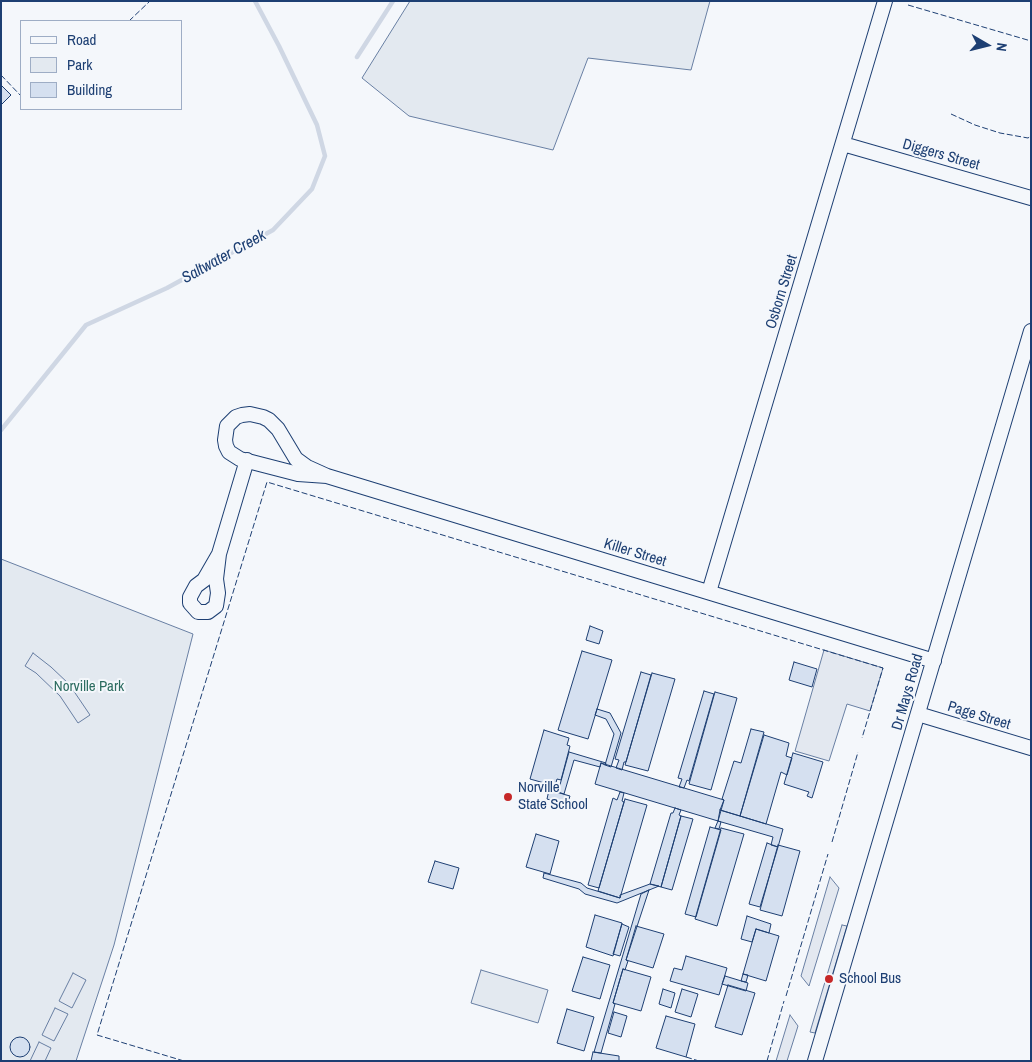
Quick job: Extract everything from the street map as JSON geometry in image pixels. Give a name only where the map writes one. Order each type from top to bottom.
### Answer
[{"type":"street","name":"Osborn Street","points":[[709,592],[885,1]]},
{"type":"street","name":"Diggers Street","points":[[843,144],[1031,198]]},
{"type":"street","name":"Dr Mays Road","points":[[815,1061],[1031,331]]},
{"type":"street","points":[[250,414],[269,420],[278,429],[296,459],[307,467],[327,476],[298,474],[240,459],[229,452],[225,440],[227,426],[236,417],[250,414]]},
{"type":"street","points":[[219,554],[248,460]]},
{"type":"street","name":"Killer Street","points":[[327,476],[934,661]]},
{"type":"street","name":"Page Street","points":[[918,714],[1031,748]]},
{"type":"green space","points":[[410,1],[710,1],[691,70],[588,58],[553,150],[409,116],[362,78]]},
{"type":"green space","name":"Norville Park","points":[[1,559],[193,634],[114,945],[76,1061],[1,1061]]},
{"type":"green space","points":[[481,970],[548,990],[538,1023],[471,1003]]},
{"type":"shaded area","points":[[824,650],[883,668],[870,711],[847,704],[829,761],[795,751]]},
{"type":"shaded area","points":[[33,653],[69,684],[90,715],[78,723],[60,696],[36,673],[25,666]]},
{"type":"shaded area","points":[[830,877],[839,888],[809,986],[801,976]]},
{"type":"shaded area","name":"School Bus","points":[[842,925],[847,926],[815,1033],[810,1032]]},
{"type":"shaded area","points":[[73,973],[86,980],[72,1008],[59,1001]]},
{"type":"shaded area","points":[[55,1008],[68,1014],[54,1041],[42,1035]]},
{"type":"shaded area","points":[[790,1015],[798,1026],[787,1061],[776,1061]]},
{"type":"shaded area","points":[[39,1042],[51,1048],[45,1061],[30,1061]]},
{"type":"building","points":[[1,85],[11,95],[1,105]]},
{"type":"building","points":[[590,626],[603,631],[599,644],[586,640]]},
{"type":"building","points":[[582,651],[612,660],[588,739],[558,730]]},
{"type":"building","points":[[794,662],[817,669],[812,687],[789,680]]},
{"type":"building","points":[[641,672],[651,675],[622,770],[616,768],[619,760],[615,759]]},
{"type":"building","points":[[652,673],[675,679],[648,771],[625,765]]},
{"type":"building","points":[[704,691],[714,694],[689,781],[687,780],[684,788],[679,787],[682,779],[678,778]]},
{"type":"building","points":[[715,692],[737,698],[711,790],[689,784]]},
{"type":"building","points":[[597,709],[610,713],[621,733],[611,767],[605,765],[614,734],[606,719],[595,715]]},
{"type":"building","points":[[751,729],[764,732],[740,816],[720,810],[734,761],[741,763]]},
{"type":"building","points":[[544,730],[569,738],[567,745],[570,746],[561,780],[557,779],[555,786],[530,779]]},
{"type":"building","points":[[764,735],[789,743],[786,756],[792,758],[787,775],[781,772],[766,824],[740,816]]},
{"type":"building","points":[[569,752],[606,763],[605,765],[601,763],[600,767],[574,760],[564,794],[558,792]]},
{"type":"building","points":[[793,753],[823,762],[812,798],[807,796],[809,792],[784,784]]},
{"type":"building","points":[[601,763],[724,800],[718,821],[595,784]]},
{"type":"building","points":[[549,790],[570,796],[567,805],[547,799]]},
{"type":"building","points":[[620,792],[624,793],[622,801],[624,802],[599,888],[588,885],[613,798],[617,800]]},
{"type":"building","points":[[625,799],[647,805],[620,898],[598,891]]},
{"type":"building","points":[[675,808],[681,810],[679,815],[681,816],[661,887],[650,884],[671,813],[673,813]]},
{"type":"building","points":[[720,810],[783,829],[778,847],[771,845],[773,837],[718,821]]},
{"type":"building","points":[[681,816],[693,819],[672,890],[661,887]]},
{"type":"building","points":[[718,821],[721,822],[719,829],[715,828]]},
{"type":"building","points":[[710,827],[721,830],[696,917],[685,914]]},
{"type":"building","points":[[721,828],[744,834],[717,926],[695,919]]},
{"type":"building","points":[[536,834],[559,841],[550,874],[526,867]]},
{"type":"building","points":[[767,843],[778,847],[760,907],[749,904]]},
{"type":"building","points":[[778,845],[800,851],[782,916],[760,910]]},
{"type":"building","points":[[435,861],[459,868],[453,889],[428,882]]},
{"type":"building","points":[[544,873],[581,883],[587,888],[620,898],[620,895],[650,884],[659,886],[617,903],[585,894],[579,889],[543,878]]},
{"type":"building","points":[[649,890],[626,960],[628,961],[625,970],[623,969],[601,1053],[594,1052],[641,894]]},
{"type":"building","points":[[595,915],[622,923],[613,956],[586,947]]},
{"type":"building","points":[[747,916],[771,924],[769,933],[756,929],[752,942],[741,939]]},
{"type":"building","points":[[622,924],[629,927],[620,956],[613,954]]},
{"type":"building","points":[[636,926],[664,934],[653,968],[626,960]]},
{"type":"building","points":[[756,929],[779,936],[766,981],[743,974]]},
{"type":"building","points":[[686,956],[727,968],[719,995],[670,981],[674,968],[682,970]]},
{"type":"building","points":[[583,957],[610,965],[600,999],[572,991]]},
{"type":"building","points":[[623,969],[651,977],[641,1011],[613,1003]]},
{"type":"building","points":[[743,974],[748,975],[746,982],[741,981]]},
{"type":"building","points":[[725,976],[748,983],[746,991],[722,984]]},
{"type":"building","points":[[728,985],[755,993],[742,1035],[715,1027]]},
{"type":"building","points":[[663,989],[675,993],[671,1008],[659,1004]]},
{"type":"building","points":[[682,989],[698,994],[691,1017],[675,1012]]},
{"type":"building","points":[[567,1009],[594,1017],[584,1051],[557,1043]]},
{"type":"building","points":[[614,1012],[627,1016],[621,1037],[608,1033]]},
{"type":"building","points":[[666,1016],[695,1024],[686,1057],[656,1048]]},
{"type":"building","points":[[20,1037],[27,1040],[30,1047],[27,1054],[20,1057],[13,1054],[10,1047],[13,1040]]},
{"type":"building","points":[[593,1052],[619,1056],[619,1061],[591,1061]]},
{"type":"waterway","name":"Saltwater Creek","points":[[1,430],[86,325],[167,288],[273,230],[312,189],[325,156],[317,125],[255,1]]},
{"type":"waterway","points":[[357,57],[393,1]]},
{"type":"fence","points":[[130,20],[150,1]]},
{"type":"fence","points":[[908,5],[1031,41]]},
{"type":"fence","points":[[1,75],[20,95]]},
{"type":"fence","points":[[951,114],[975,125],[1000,133],[1028,138],[1031,136]]},
{"type":"fence","points":[[184,1061],[97,1035],[267,482],[883,668],[862,738]]},
{"type":"fence","points":[[832,842],[858,752]]},
{"type":"fence","points":[[786,996],[828,854]]},
{"type":"fence","points":[[767,1061],[784,1001]]},
{"type":"fence","points":[[686,1057],[699,1061]]},
{"type":"place","name":"Norville State School","points":[[508,797]]},
{"type":"place","name":"School Bus","points":[[829,979]]}]
